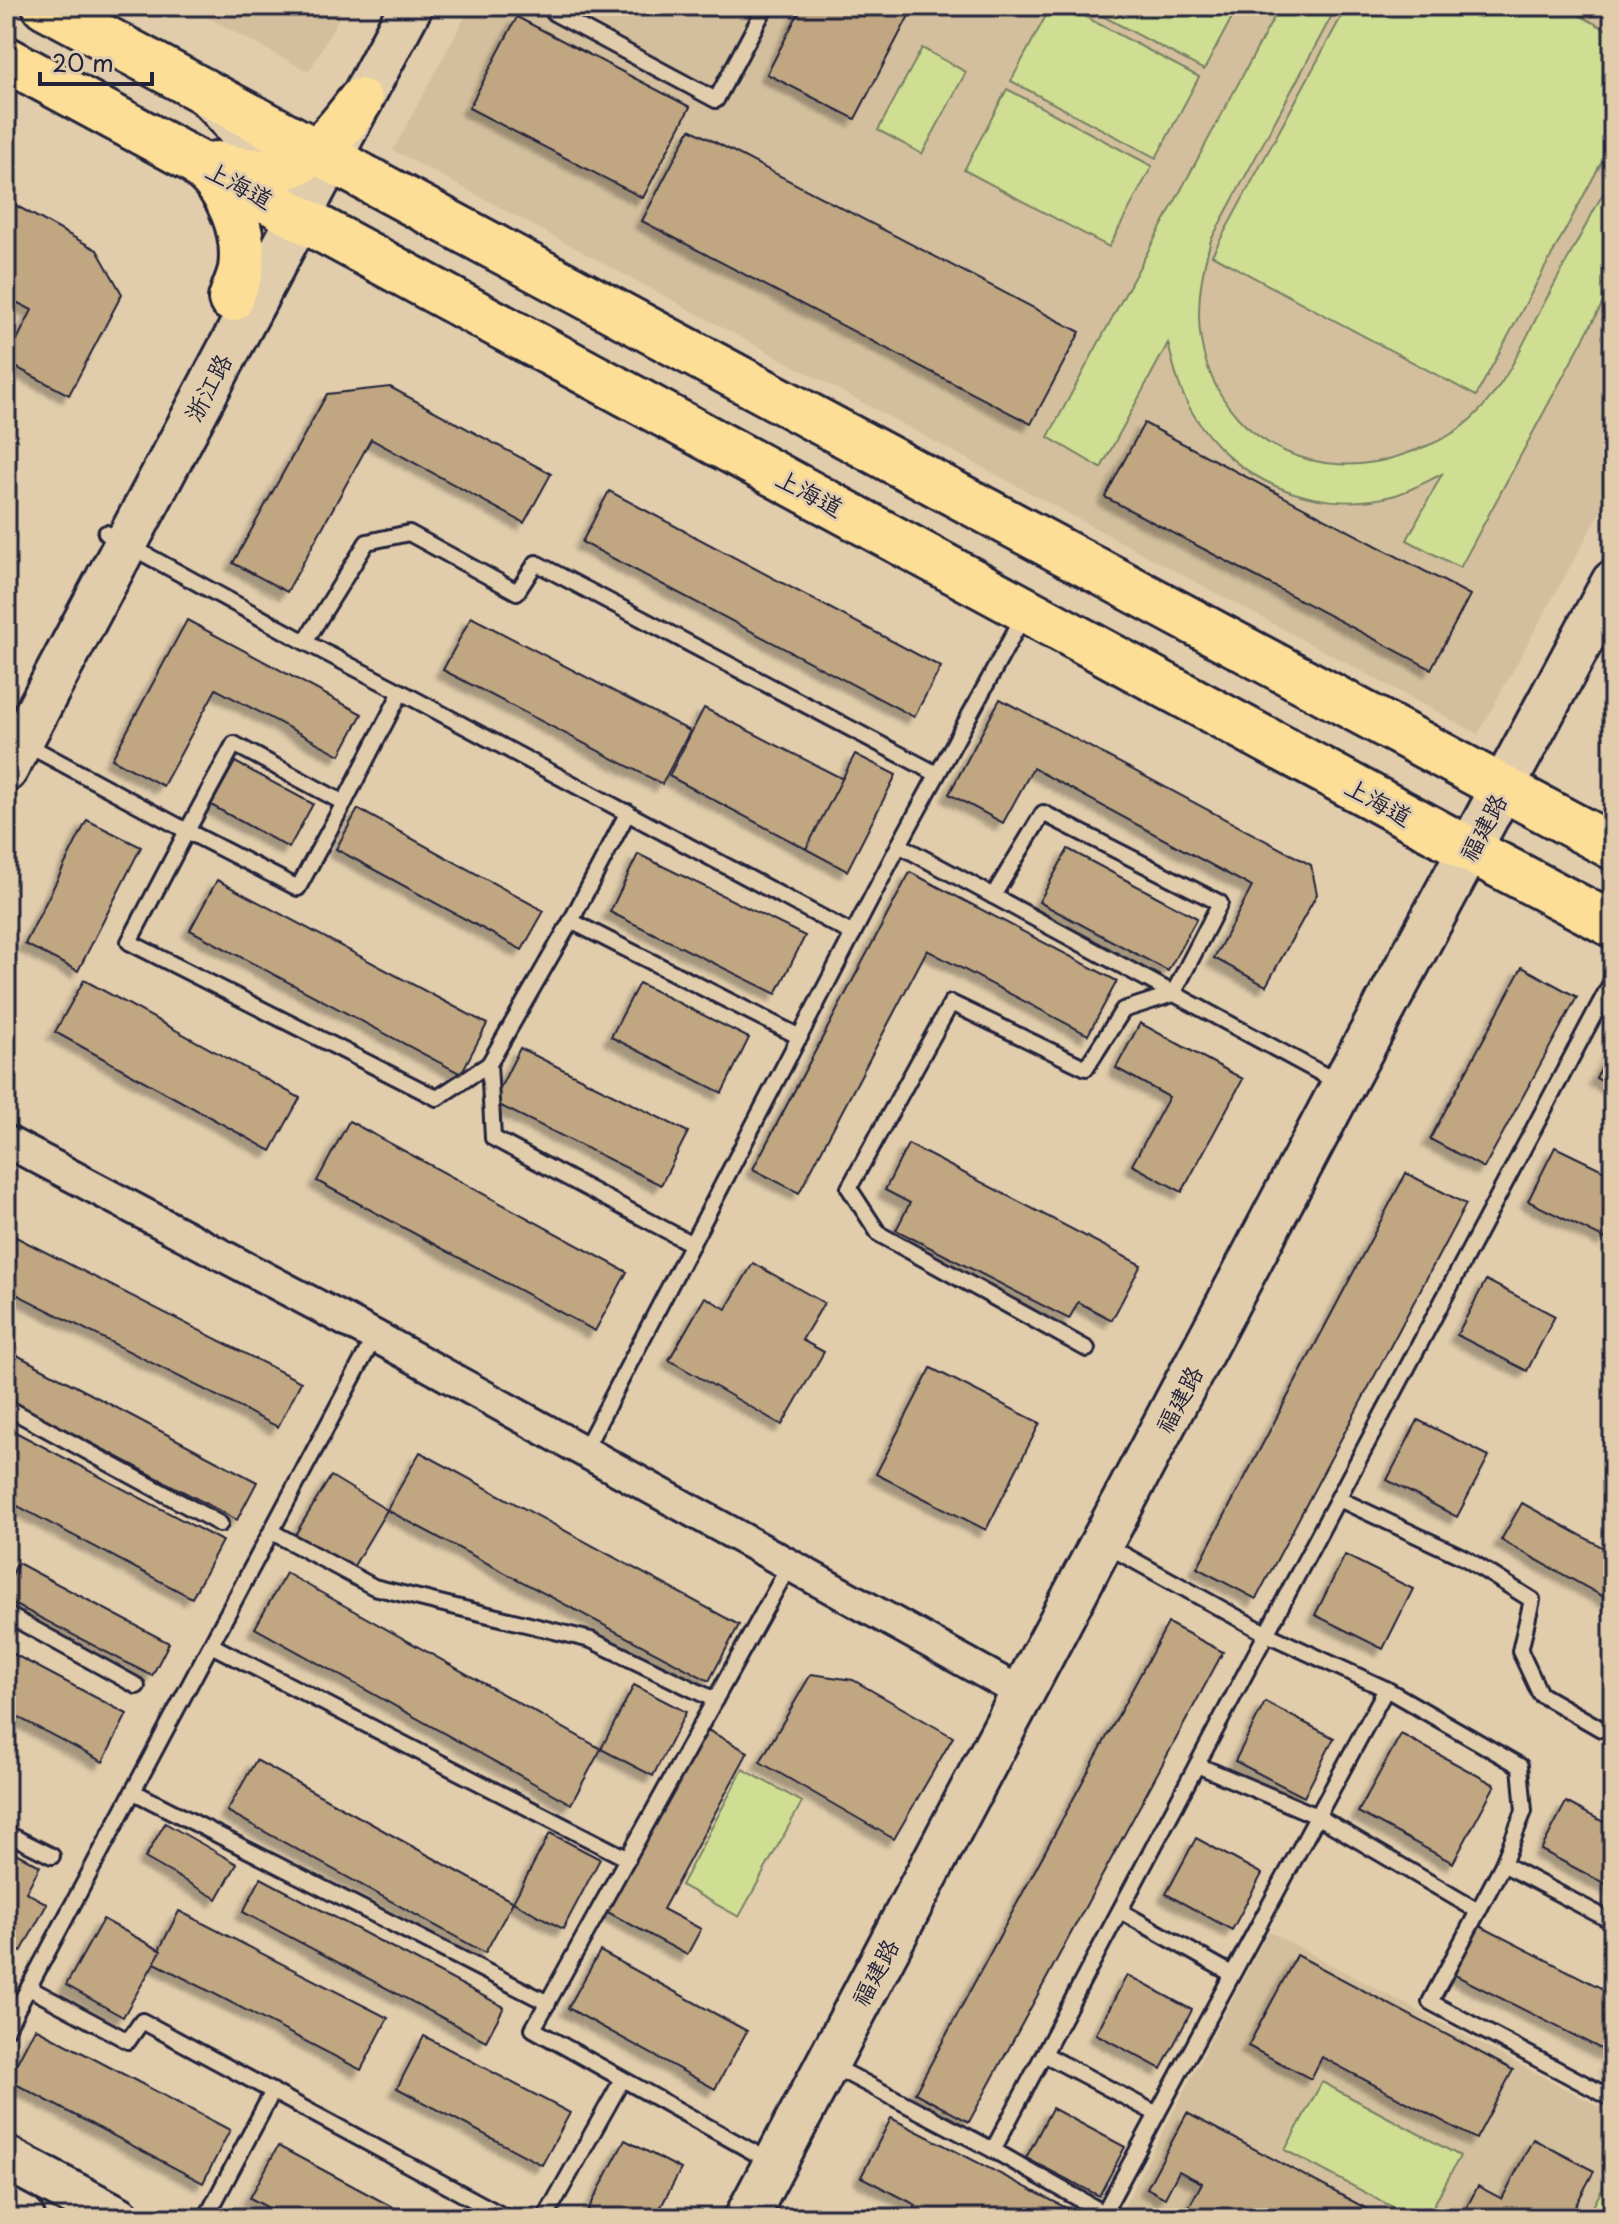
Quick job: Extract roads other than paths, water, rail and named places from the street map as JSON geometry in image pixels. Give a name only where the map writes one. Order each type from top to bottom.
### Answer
[{"type":"main road","points":[[45,6],[315,155],[380,185],[1613,847]]},
{"type":"main road","name":"上海道","points":[[6,59],[1613,925]]},
{"type":"main road","points":[[274,203],[360,101]]},
{"type":"main road","points":[[360,101],[352,132],[353,152],[359,165],[380,185]]},
{"type":"main road","points":[[187,155],[220,188],[231,205],[237,225],[241,302]]},
{"type":"street","points":[[315,155],[385,6]]},
{"type":"street","points":[[360,101],[411,6]]},
{"type":"street","points":[[204,92],[241,135],[274,203]]},
{"type":"street","name":"浙江路","points":[[10,743],[241,302],[274,203]]},
{"type":"street","name":"福建路","points":[[1513,794],[1524,750],[1613,582]]},
{"type":"street","name":"福建路","points":[[746,2218],[774,2164],[838,2068],[1480,855],[1613,627]]},
{"type":"street","points":[[1461,767],[1484,773],[1497,771],[1509,765],[1524,750]]},
{"type":"street","name":"福建路","points":[[773,2218],[838,2068],[1022,1693],[1113,1549],[1343,1085],[1480,855]]},
{"type":"street","points":[[6,1141],[375,1336],[1022,1693]]},
{"type":"street","points":[[6,2158],[119,2218]]},
{"type":"street","points":[[6,2209],[23,2218]]},
{"type":"lane","points":[[558,6],[554,13],[716,100],[766,6]]},
{"type":"lane","points":[[305,642],[367,542],[409,533],[517,592],[536,563],[937,774]]},
{"type":"lane","points":[[116,538],[853,934]]},
{"type":"lane","points":[[584,1451],[899,845],[1027,609]]},
{"type":"lane","points":[[10,743],[298,888],[401,692]]},
{"type":"lane","points":[[344,803],[234,744],[129,942],[437,1098],[489,1064],[571,921],[628,812]]},
{"type":"lane","points":[[993,896],[1043,813],[1220,903],[1173,994],[1123,1010],[1086,1068],[951,1003],[849,1188],[879,1234],[1087,1349]]},
{"type":"lane","points":[[899,845],[1343,1085]]},
{"type":"lane","points":[[571,921],[800,1037]]},
{"type":"lane","points":[[993,2150],[1613,979]]},
{"type":"lane","points":[[489,1064],[493,1138],[692,1244]]},
{"type":"lane","points":[[6,2030],[375,1336]]},
{"type":"lane","points":[[6,1407],[220,1524]]},
{"type":"lane","points":[[1339,1499],[1465,1558],[1532,1600],[1520,1651],[1540,1694],[1601,1729]]},
{"type":"lane","points":[[272,1532],[374,1587],[591,1640],[715,1700]]},
{"type":"lane","points":[[1113,1549],[1267,1634],[1386,1689],[1520,1766],[1524,1811],[1503,1864],[1430,2002],[1613,2099]]},
{"type":"lane","points":[[774,2164],[533,2029],[790,1564]]},
{"type":"lane","points":[[6,1614],[137,1686]]},
{"type":"lane","points":[[211,1645],[628,1859]]},
{"type":"lane","points":[[838,2068],[993,2150],[1103,2215],[1386,1689]]},
{"type":"lane","points":[[1197,1765],[1317,1816],[1478,1911]]},
{"type":"lane","points":[[134,1792],[548,2003]]},
{"type":"lane","points":[[6,1833],[52,1856]]},
{"type":"lane","points":[[1503,1864],[1613,1922]]},
{"type":"lane","points":[[1120,1911],[1232,1974]]},
{"type":"lane","points":[[29,1988],[128,2041],[142,2021],[507,2218]]},
{"type":"lane","points":[[1044,2054],[1157,2114]]},
{"type":"lane","points":[[545,2218],[622,2080]]},
{"type":"lane","points":[[206,2218],[273,2091]]}]
